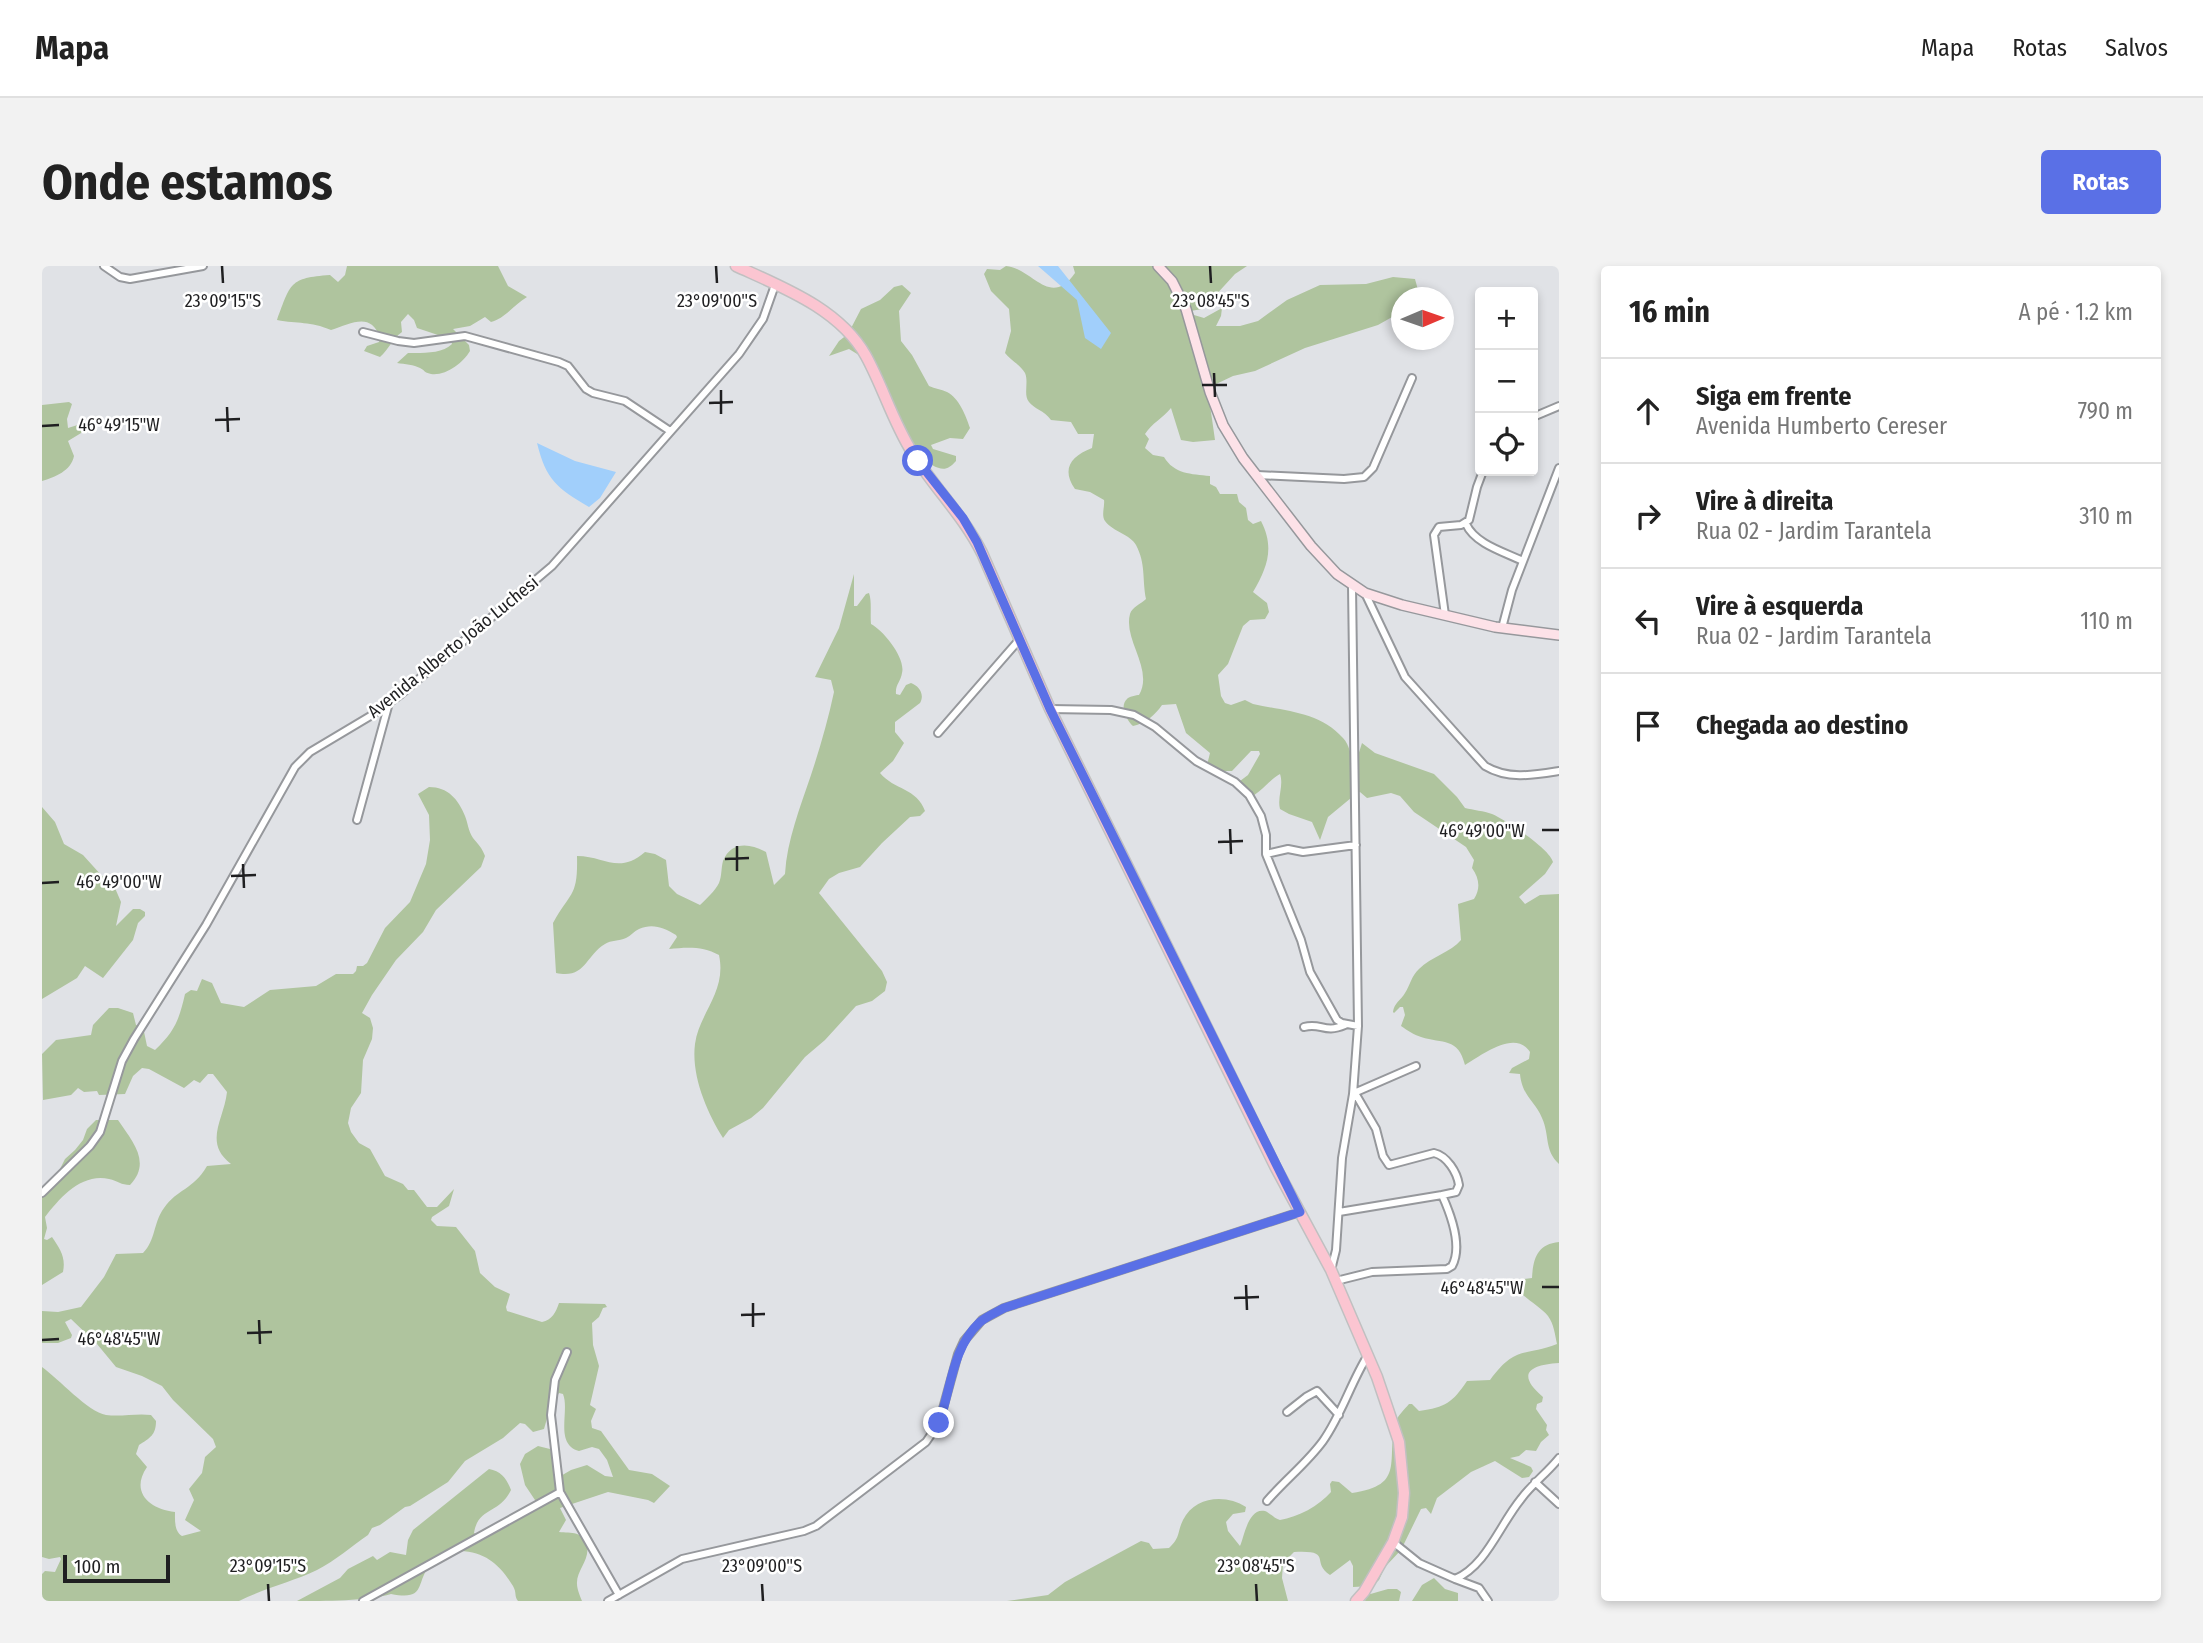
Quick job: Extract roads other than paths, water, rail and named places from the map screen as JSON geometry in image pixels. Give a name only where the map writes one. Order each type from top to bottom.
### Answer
[{"type":"main road","points":[[736,266],[831,318],[853,337],[865,354],[905,441],[963,518],[977,542],[1050,709],[1331,1270],[1368,1355],[1399,1443],[1405,1493],[1402,1517],[1393,1542],[1356,1601]]},
{"type":"street","points":[[104,266],[120,277],[130,279],[203,266]]},
{"type":"street","points":[[1158,266],[1172,281],[1186,309],[1210,392],[1223,425],[1256,475],[1311,546],[1352,586],[1382,599],[1445,615],[1502,628],[1559,635]]},
{"type":"street","name":"Avenida Alberto João Luchesi","points":[[42,1193],[90,1146],[100,1132],[122,1061],[206,925],[295,767],[310,752],[389,704],[552,566],[739,354],[762,319],[775,285]]},
{"type":"street","points":[[363,332],[414,343],[465,336],[559,362],[568,366],[586,389],[625,401],[670,430]]},
{"type":"street","points":[[1256,475],[1335,479],[1357,478],[1369,474],[1412,378]]},
{"type":"street","points":[[1538,415],[1559,406]]},
{"type":"street","points":[[1502,628],[1512,590],[1559,468]]},
{"type":"street","points":[[1466,524],[1471,515],[1481,476]]},
{"type":"street","points":[[1466,524],[1470,532],[1482,541],[1524,561]]},
{"type":"street","points":[[1445,615],[1434,534],[1439,527],[1466,524]]},
{"type":"street","points":[[1331,1270],[1335,1259],[1342,1158],[1354,1093],[1358,1026],[1352,586]]},
{"type":"street","points":[[1365,593],[1405,677],[1485,766],[1510,775],[1559,771]]},
{"type":"street","points":[[938,733],[1019,640]]},
{"type":"street","points":[[357,821],[389,704]]},
{"type":"street","points":[[1050,709],[1123,712],[1134,715],[1155,727],[1196,761],[1235,782],[1250,795],[1261,816],[1266,835],[1266,854],[1301,940],[1310,972],[1332,1014],[1345,1024],[1358,1026]]},
{"type":"street","points":[[1266,854],[1289,849],[1303,852],[1356,845]]},
{"type":"street","points":[[1304,1027],[1312,1025],[1333,1030],[1345,1024]]},
{"type":"street","points":[[1354,1093],[1416,1066]]},
{"type":"street","points":[[1339,1212],[1456,1192],[1459,1185],[1448,1162],[1441,1155],[1434,1153],[1389,1165],[1382,1156],[1376,1129],[1354,1093]]},
{"type":"street","points":[[1336,1281],[1372,1272],[1447,1269],[1452,1266],[1456,1258],[1455,1235],[1441,1195]]},
{"type":"street","points":[[608,1601],[682,1559],[816,1526],[926,1443],[939,1423],[958,1354],[964,1341],[982,1320],[1004,1308],[1300,1212]]},
{"type":"street","points":[[1320,1248],[1331,1243],[1336,1237]]},
{"type":"street","points":[[567,1352],[555,1380],[551,1406],[552,1437],[560,1492],[619,1595]]},
{"type":"street","points":[[1267,1501],[1283,1482],[1303,1466],[1322,1441],[1339,1415],[1368,1355]]},
{"type":"street","points":[[1287,1412],[1317,1391],[1339,1415]]},
{"type":"street","points":[[1455,1579],[1477,1566],[1498,1531],[1535,1482],[1559,1458]]},
{"type":"street","points":[[1535,1482],[1559,1504]]},
{"type":"street","points":[[363,1601],[560,1492]]},
{"type":"street","points":[[1393,1542],[1419,1563],[1479,1588],[1488,1601]]},
{"type":"water","points":[[1038,266],[1058,266],[1111,333],[1101,349],[1085,338],[1077,300]]},
{"type":"water","points":[[537,443],[575,461],[616,472],[600,498],[589,507],[554,482],[544,466]]}]
